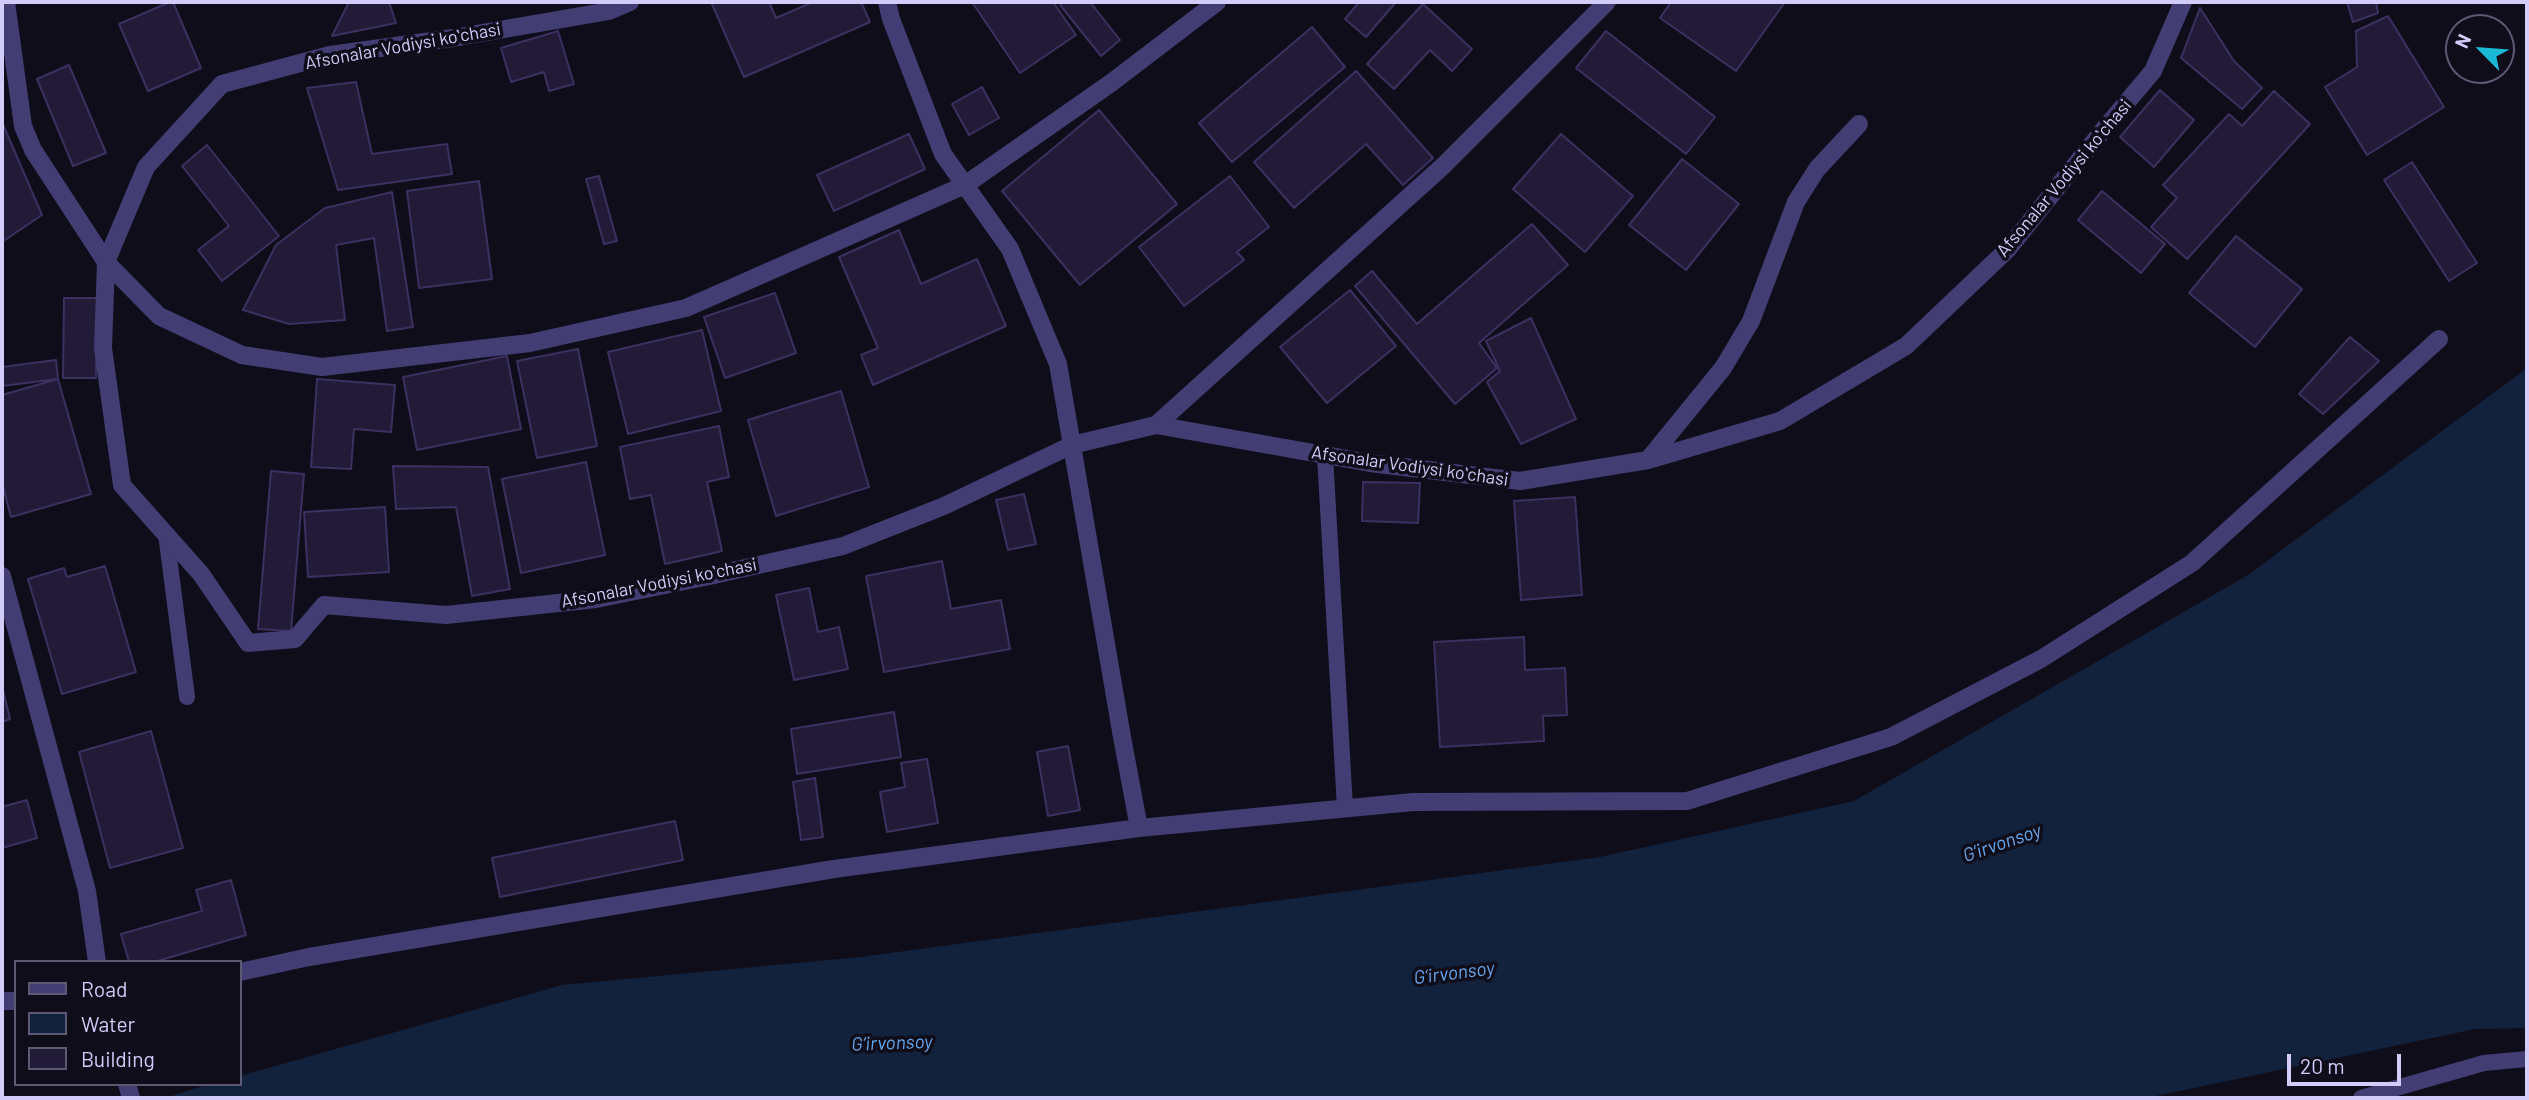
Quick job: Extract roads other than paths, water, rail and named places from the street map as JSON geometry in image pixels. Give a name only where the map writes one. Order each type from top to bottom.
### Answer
[{"type":"street","points":[[6,2],[23,126],[33,150],[106,262],[159,316],[242,355],[322,368],[530,344],[686,308],[965,185],[1111,83],[1217,2]]},
{"type":"street","name":"Afsonalar Vodiysi koʻchasi","points":[[630,2],[609,11],[453,38],[330,55],[222,84],[146,167],[106,262],[103,348],[122,485],[201,573],[248,643],[295,639],[324,606],[446,615],[596,599],[844,545],[944,506],[1072,445],[1156,425],[1370,463],[1520,481],[1648,460],[1780,421],[1906,346],[2008,250],[2153,71],[2183,2]]},
{"type":"street","points":[[887,2],[943,155],[1010,249],[1058,364],[1139,828]]},
{"type":"street","name":"Afsonalar Vodiysi koʻchasi","points":[[1156,425],[1443,166],[1607,2]]},
{"type":"street","points":[[1648,460],[1723,368],[1751,321],[1796,202],[1816,169],[1859,124]]},
{"type":"street","points":[[242,972],[310,957],[834,869],[1139,828],[1413,802],[1687,802],[1891,737],[2041,659],[2192,563],[2439,339]]},
{"type":"street","points":[[2,576],[87,891],[97,960]]},
{"type":"lane","points":[[1325,455],[1345,808]]},
{"type":"lane","points":[[166,534],[187,697]]},
{"type":"lane","points":[[2361,1098],[2484,1063],[2527,1059]]},
{"type":"water","name":"G‘irvonsoy","points":[[2527,368],[2527,1028],[2475,1029],[2146,1098],[165,1098],[203,1086],[242,1086],[242,1075],[562,985],[861,957],[1600,857],[1854,801],[2248,575]]}]
